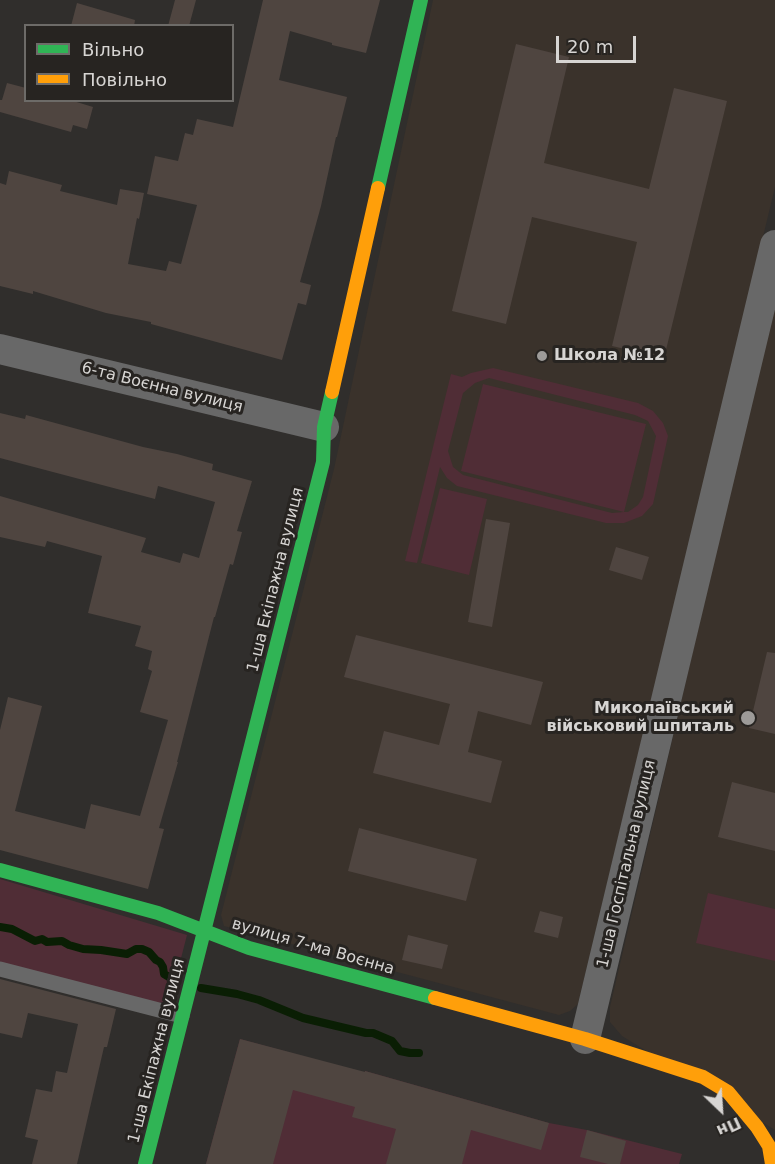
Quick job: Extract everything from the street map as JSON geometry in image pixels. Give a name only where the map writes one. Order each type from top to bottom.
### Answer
[{"type":"street","name":"1-ша Екіпажна вулиця","points":[[145,1164],[323,462],[324,427],[421,0]]},
{"type":"street","name":"1-ша Госпітальна вулиця","points":[[585,1039],[775,245]]},
{"type":"street","name":"6-та Воєнна вулиця","points":[[0,349],[324,427]]},
{"type":"street","name":"вулиця 7-ма Воєнна","points":[[0,870],[158,913],[249,948],[585,1039]]},
{"type":"street","points":[[585,1039],[703,1077],[728,1092],[758,1126],[769,1146],[772,1164]]},
{"type":"lane","points":[[0,969],[182,1016]]},
{"type":"shaded area","points":[[433,0],[775,0],[775,187],[578,1004],[570,1011],[559,1015],[224,926],[221,915],[334,469]]},
{"type":"shaded area","points":[[775,299],[775,1130],[622,1036],[610,1022],[610,1007]]},
{"type":"shaded area","points":[[493,368],[638,403],[653,411],[663,423],[668,436],[653,504],[642,516],[624,523],[606,523],[457,486],[447,478],[440,467],[417,563],[405,561],[451,374],[462,377]],"holes":[[[489,378],[635,415],[648,421],[656,436],[643,497],[638,505],[628,512],[612,513],[463,475],[453,467],[448,451],[463,393],[475,383]]]},
{"type":"shaded area","points":[[483,384],[646,424],[624,512],[461,471]]},
{"type":"shaded area","points":[[440,488],[487,499],[469,575],[421,563]]},
{"type":"shaded area","points":[[0,879],[187,935],[170,1001],[152,1004],[0,965]]},
{"type":"shaded area","points":[[708,893],[775,909],[775,961],[696,943]]},
{"type":"shaded area","points":[[240,1039],[364,1073],[365,1071],[549,1123],[587,1130],[682,1154],[679,1164],[206,1164]]},
{"type":"building","points":[[175,0],[196,0],[190,24],[169,24]]},
{"type":"building","points":[[263,0],[380,0],[366,53],[290,31],[279,80],[347,97],[300,282],[311,285],[306,305],[298,303],[282,360],[33,291],[33,294],[0,286],[0,183],[6,185],[9,171],[62,185],[60,191],[117,205],[120,189],[144,193],[128,264],[166,271],[169,261],[181,264],[197,205],[147,194],[155,156],[178,161],[185,133],[193,135],[197,119],[233,127]]},
{"type":"building","points":[[77,3],[135,20],[134,24],[72,24]]},
{"type":"building","points":[[516,44],[569,57],[544,163],[649,189],[674,88],[727,101],[664,358],[612,346],[637,242],[532,217],[506,324],[452,311]]},
{"type":"building","points":[[7,83],[24,87],[24,102],[77,102],[93,107],[87,129],[73,125],[71,132],[0,112],[0,100],[2,100]]},
{"type":"building","points":[[0,413],[25,419],[26,415],[177,454],[213,464],[212,470],[252,481],[237,531],[242,532],[214,617],[159,828],[164,829],[148,889],[0,850],[0,730],[8,697],[42,706],[15,811],[85,829],[91,804],[140,816],[168,720],[140,712],[152,671],[148,669],[152,651],[135,646],[141,626],[88,613],[102,556],[47,541],[45,547],[0,537],[0,496],[146,538],[141,552],[180,563],[183,553],[199,558],[215,502],[158,486],[155,499],[0,458]]},
{"type":"building","points":[[486,519],[510,523],[492,627],[468,622]]},
{"type":"building","points":[[616,547],[649,557],[642,580],[609,570]]},
{"type":"building","points":[[356,635],[543,682],[531,725],[478,711],[468,752],[502,761],[491,803],[373,773],[384,731],[439,745],[450,704],[344,677]]},
{"type":"building","points":[[767,652],[775,653],[775,734],[749,728]]},
{"type":"building","points":[[732,782],[775,793],[775,851],[718,837]]},
{"type":"building","points":[[359,828],[477,859],[466,901],[348,871]]},
{"type":"building","points":[[540,911],[563,917],[558,938],[534,932]]},
{"type":"building","points":[[408,935],[448,945],[442,969],[402,960]]},
{"type":"building","points":[[0,979],[116,1009],[107,1047],[104,1047],[77,1164],[32,1164],[38,1140],[25,1137],[36,1089],[52,1092],[56,1071],[67,1073],[78,1024],[28,1013],[22,1038],[0,1033]]},
{"type":"building","points":[[240,1039],[365,1071],[549,1123],[541,1150],[471,1130],[462,1164],[386,1164],[396,1129],[352,1117],[355,1107],[293,1090],[273,1164],[206,1164]]},
{"type":"building","points":[[587,1130],[626,1141],[620,1164],[608,1164],[580,1157]]},
{"type":"waterway","points":[[0,927],[12,929],[35,941],[42,939],[47,942],[62,941],[83,949],[127,954],[136,949],[142,949],[160,962],[164,974],[177,979]]},
{"type":"waterway","points":[[201,988],[237,994],[259,1000],[303,1018],[373,1033],[392,1041],[400,1051],[419,1053]]},
{"type":"traffic: fast","points":[[378,188],[421,0]]},
{"type":"traffic: fast","points":[[145,1164],[323,462],[324,427],[332,392]]},
{"type":"traffic: fast","points":[[0,870],[158,913],[249,948],[435,998]]},
{"type":"traffic: slow","points":[[332,392],[378,188]]},
{"type":"traffic: slow","points":[[435,998],[585,1039],[703,1077],[728,1092],[757,1127],[769,1146],[772,1164]]},
{"type":"place","name":"Школа №12","points":[[542,356]]},
{"type":"place","name":"Миколаївський військовий шпиталь","points":[[748,718]]}]
